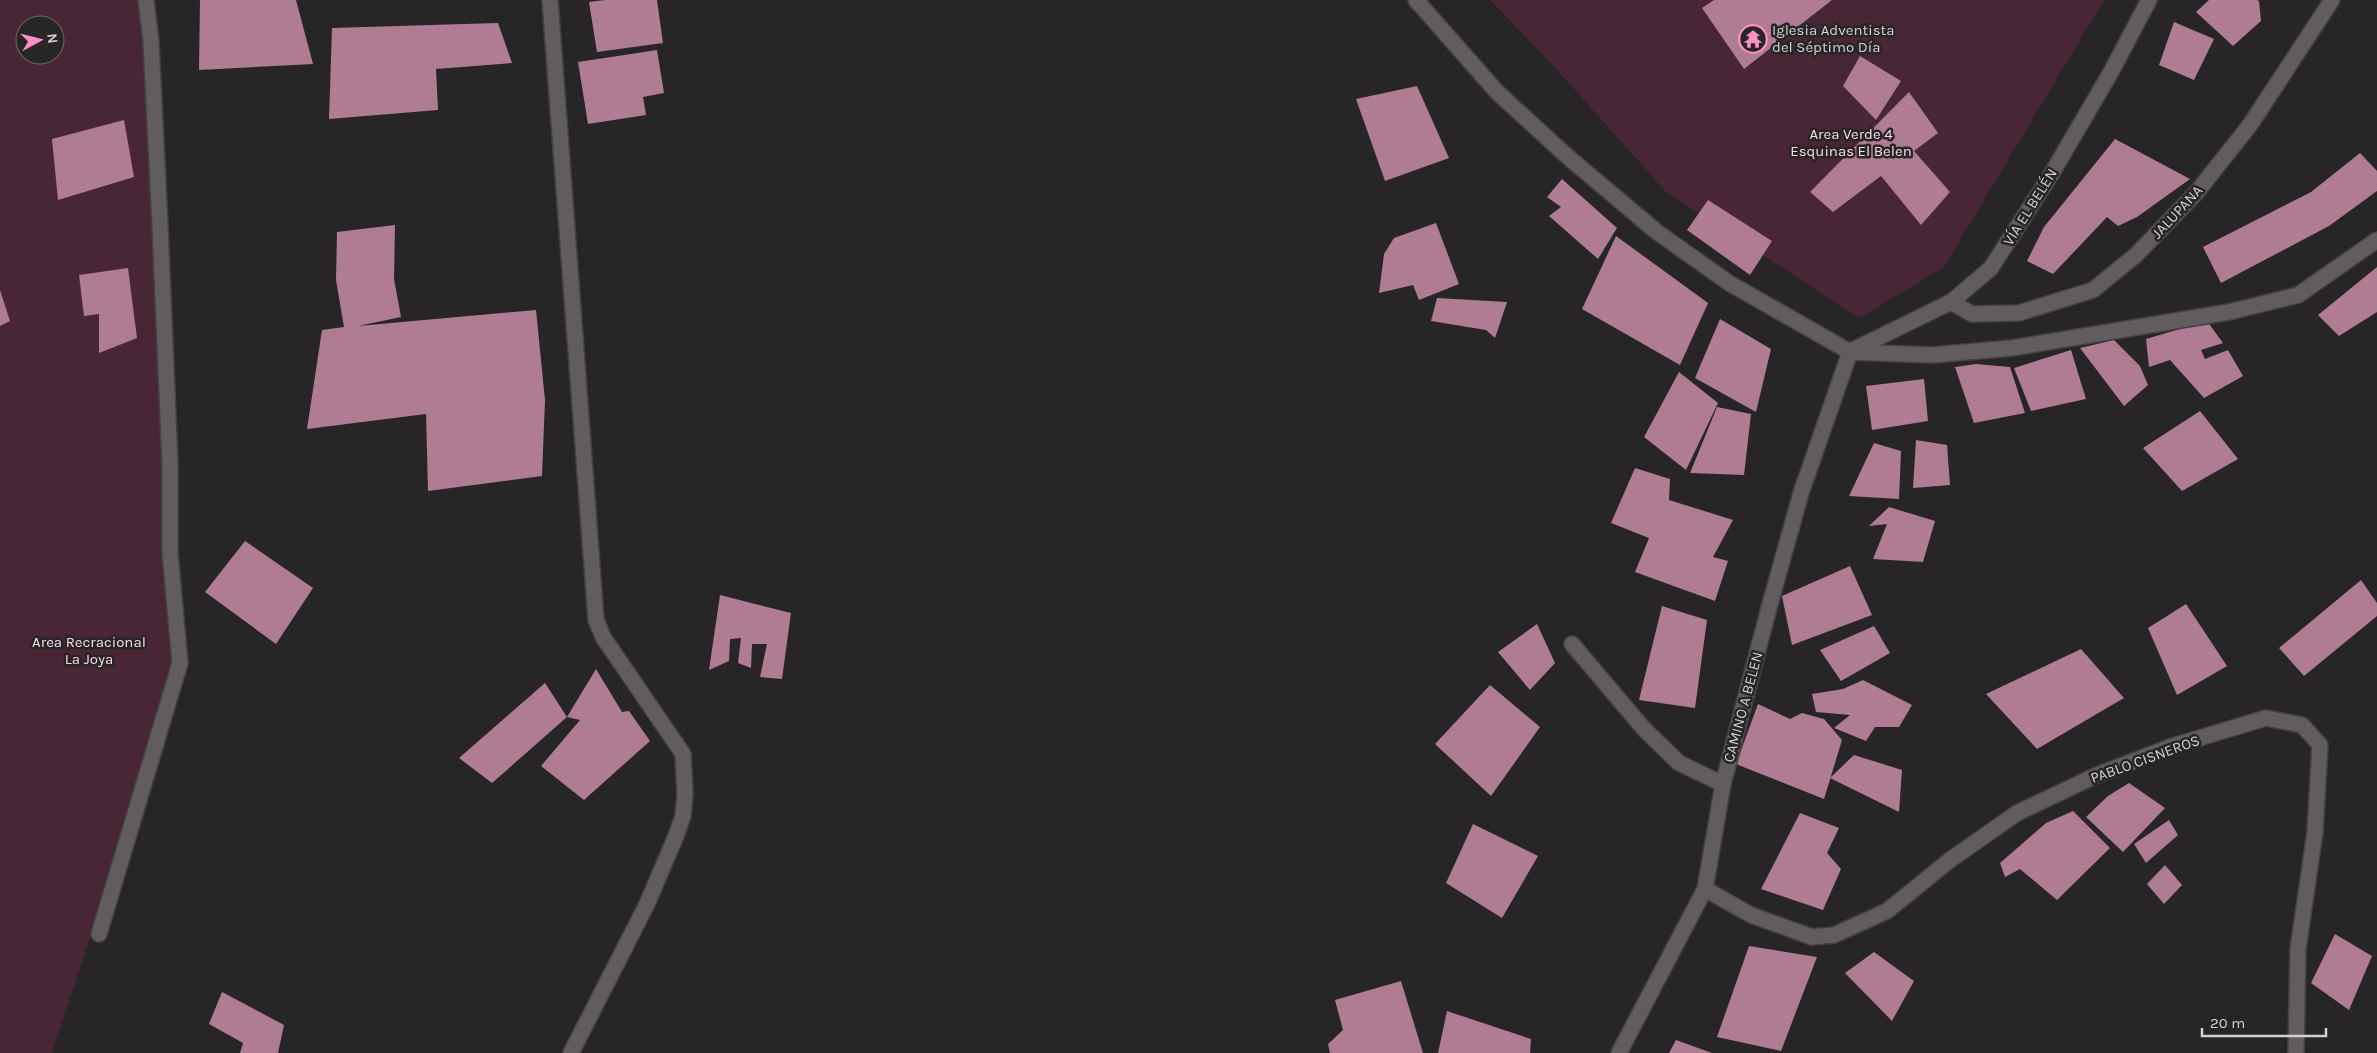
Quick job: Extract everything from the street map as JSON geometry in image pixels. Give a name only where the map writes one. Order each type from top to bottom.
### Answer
[{"type":"street","points":[[99,934],[180,663],[170,553],[170,464],[160,226],[151,42],[146,0]]},
{"type":"street","points":[[550,0],[596,620],[603,637],[683,754],[685,772],[683,816],[676,836],[647,904],[571,1053]]},
{"type":"street","points":[[1416,0],[1497,92],[1568,157],[1656,232],[1728,283],[1850,352],[1932,354],[2012,348],[2229,312],[2298,295],[2377,240]]},
{"type":"street","name":"VÍA EL BELÉN","points":[[1850,352],[1951,302],[1992,268],[2091,105],[2149,0]]},
{"type":"street","name":"JALUPANA","points":[[1951,302],[1972,314],[2019,313],[2093,290],[2136,255],[2196,193],[2250,125],[2332,0]]},
{"type":"street","name":"CAMINO A BELEN","points":[[1619,1053],[1705,889],[1723,784],[1801,493],[1850,352]]},
{"type":"street","points":[[1572,644],[1644,729],[1679,763],[1723,784]]},
{"type":"street","name":"PABLO CISNEROS","points":[[1705,889],[1752,915],[1812,937],[1834,934],[1887,911],[1950,860],[2017,813],[2097,775],[2172,746],[2266,718],[2302,725],[2320,746],[2315,832],[2298,949],[2296,1053]]},
{"type":"green space","name":"Area Recracional La Joya","points":[[0,0],[141,0],[180,663],[52,1053],[0,1053]]},
{"type":"green space","name":"Area Verde 4 Esquinas El Belen","points":[[1490,0],[2104,0],[1944,267],[1859,318],[1666,192],[1551,63]]},
{"type":"building","points":[[200,0],[296,0],[313,64],[199,70]]},
{"type":"building","points":[[605,0],[657,0],[663,43],[597,52],[589,2]]},
{"type":"building","name":"Iglesia Adventista del Séptimo Día","points":[[1714,0],[1832,0],[1744,69],[1702,8]]},
{"type":"building","points":[[2209,0],[2257,0],[2259,1],[2261,21],[2233,46],[2196,12]]},
{"type":"building","points":[[2174,22],[2214,39],[2194,80],[2159,65]]},
{"type":"building","points":[[498,23],[512,63],[436,69],[438,110],[329,119],[332,28]]},
{"type":"building","points":[[657,50],[664,93],[643,97],[646,115],[588,124],[578,62]]},
{"type":"building","points":[[1860,56],[1901,81],[1876,120],[1843,86]]},
{"type":"building","points":[[1417,86],[1449,158],[1385,181],[1356,99]]},
{"type":"building","points":[[1909,92],[1938,133],[1914,151],[1950,192],[1921,225],[1881,176],[1833,212],[1810,192]]},
{"type":"building","points":[[124,120],[134,177],[58,200],[52,139]]},
{"type":"building","points":[[2115,139],[2190,179],[2137,217],[2118,226],[2107,217],[2053,274],[2027,261],[2044,227]]},
{"type":"building","points":[[2360,153],[2377,171],[2377,191],[2329,226],[2221,283],[2203,247],[2311,192]]},
{"type":"building","points":[[1562,179],[1617,228],[1598,259],[1549,216],[1561,207],[1547,197]]},
{"type":"building","points":[[1708,200],[1772,241],[1750,275],[1687,230]]},
{"type":"building","points":[[1436,223],[1459,284],[1419,300],[1413,285],[1379,293],[1384,254],[1394,238]]},
{"type":"building","points":[[395,225],[394,279],[401,317],[358,326],[536,310],[545,400],[542,476],[428,491],[426,414],[307,429],[322,330],[344,327],[336,280],[337,232]]},
{"type":"building","points":[[1616,236],[1708,303],[1680,365],[1582,309]]},
{"type":"building","points":[[2377,267],[2377,312],[2339,336],[2318,315]]},
{"type":"building","points":[[128,268],[137,338],[99,353],[99,314],[84,316],[79,275]]},
{"type":"building","points":[[0,290],[10,321],[0,326]]},
{"type":"building","points":[[1437,298],[1507,302],[1495,338],[1486,330],[1431,321]]},
{"type":"building","points":[[1720,319],[1771,349],[1756,412],[1695,378]]},
{"type":"building","points":[[2207,321],[2223,343],[2201,350],[2205,359],[2228,350],[2243,376],[2204,398],[2170,360],[2149,367],[2146,339]]},
{"type":"building","points":[[2114,340],[2140,366],[2148,385],[2124,406],[2080,348]]},
{"type":"building","points":[[2071,350],[2086,399],[2031,411],[2014,368]]},
{"type":"building","points":[[1976,364],[2010,367],[2025,413],[1974,423],[1955,367]]},
{"type":"building","points":[[1679,372],[1718,403],[1686,470],[1644,437]]},
{"type":"building","points":[[1924,379],[1928,421],[1872,430],[1866,386]]},
{"type":"building","points":[[1717,407],[1751,414],[1744,475],[1690,473]]},
{"type":"building","points":[[2200,411],[2238,459],[2182,491],[2143,448]]},
{"type":"building","points":[[1916,440],[1947,445],[1950,485],[1913,488]]},
{"type":"building","points":[[1874,443],[1901,451],[1899,499],[1849,496]]},
{"type":"building","points":[[1635,468],[1670,479],[1669,500],[1733,520],[1713,557],[1728,561],[1715,601],[1635,572],[1649,538],[1611,523]]},
{"type":"building","points":[[1889,507],[1935,521],[1923,562],[1873,559],[1887,524],[1869,526]]},
{"type":"building","points":[[245,541],[313,588],[276,644],[205,592]]},
{"type":"building","points":[[1850,566],[1872,615],[1792,645],[1782,596]]},
{"type":"building","points":[[2361,580],[2377,603],[2377,616],[2304,676],[2279,648]]},
{"type":"building","points":[[720,595],[791,613],[782,679],[760,677],[767,644],[752,644],[751,668],[738,663],[741,638],[730,639],[729,661],[709,670]]},
{"type":"building","points":[[2186,604],[2227,666],[2177,695],[2148,628]]},
{"type":"building","points":[[1662,606],[1707,620],[1695,708],[1639,700]]},
{"type":"building","points":[[1537,624],[1555,663],[1530,690],[1498,652]]},
{"type":"building","points":[[1874,626],[1890,653],[1841,681],[1820,650]]},
{"type":"building","points":[[2081,649],[2124,698],[2037,749],[1986,694]]},
{"type":"building","points":[[596,669],[622,712],[629,711],[650,741],[584,800],[541,766],[580,720],[567,717]]},
{"type":"building","points":[[1863,680],[1912,705],[1899,727],[1875,727],[1866,741],[1834,728],[1850,715],[1816,712],[1812,694],[1843,689]]},
{"type":"building","points":[[545,683],[567,717],[492,783],[459,758]]},
{"type":"building","points":[[1490,685],[1540,727],[1491,796],[1435,744]]},
{"type":"building","points":[[1758,704],[1790,719],[1802,713],[1824,719],[1842,740],[1824,799],[1736,764]]},
{"type":"building","points":[[1854,755],[1902,770],[1899,812],[1830,778]]},
{"type":"building","points":[[2129,783],[2165,808],[2123,852],[2086,817],[2108,796]]},
{"type":"building","points":[[2073,811],[2110,848],[2057,900],[2020,869],[2005,877],[2000,863],[2046,823]]},
{"type":"building","points":[[1800,813],[1839,828],[1827,853],[1841,869],[1823,910],[1761,889]]},
{"type":"building","points":[[2169,820],[2178,835],[2146,863],[2134,844]]},
{"type":"building","points":[[1473,824],[1538,856],[1502,918],[1446,883]]},
{"type":"building","points":[[2165,865],[2182,885],[2164,904],[2147,884]]},
{"type":"building","points":[[2335,934],[2372,956],[2349,1010],[2311,983]]},
{"type":"building","points":[[1749,946],[1817,957],[1781,1051],[1717,1037]]},
{"type":"building","points":[[1874,952],[1914,981],[1892,1021],[1845,973]]},
{"type":"building","points":[[1401,981],[1423,1053],[1330,1053],[1328,1044],[1343,1030],[1335,1000]]},
{"type":"building","points":[[222,992],[284,1025],[278,1053],[240,1053],[243,1043],[209,1024]]},
{"type":"building","points":[[1447,1011],[1531,1039],[1530,1053],[1438,1053]]},
{"type":"building","points":[[1676,1040],[1712,1053],[1669,1053]]},
{"type":"place","name":"Iglesia Adventista del Séptimo Día","points":[[1753,39]]}]
